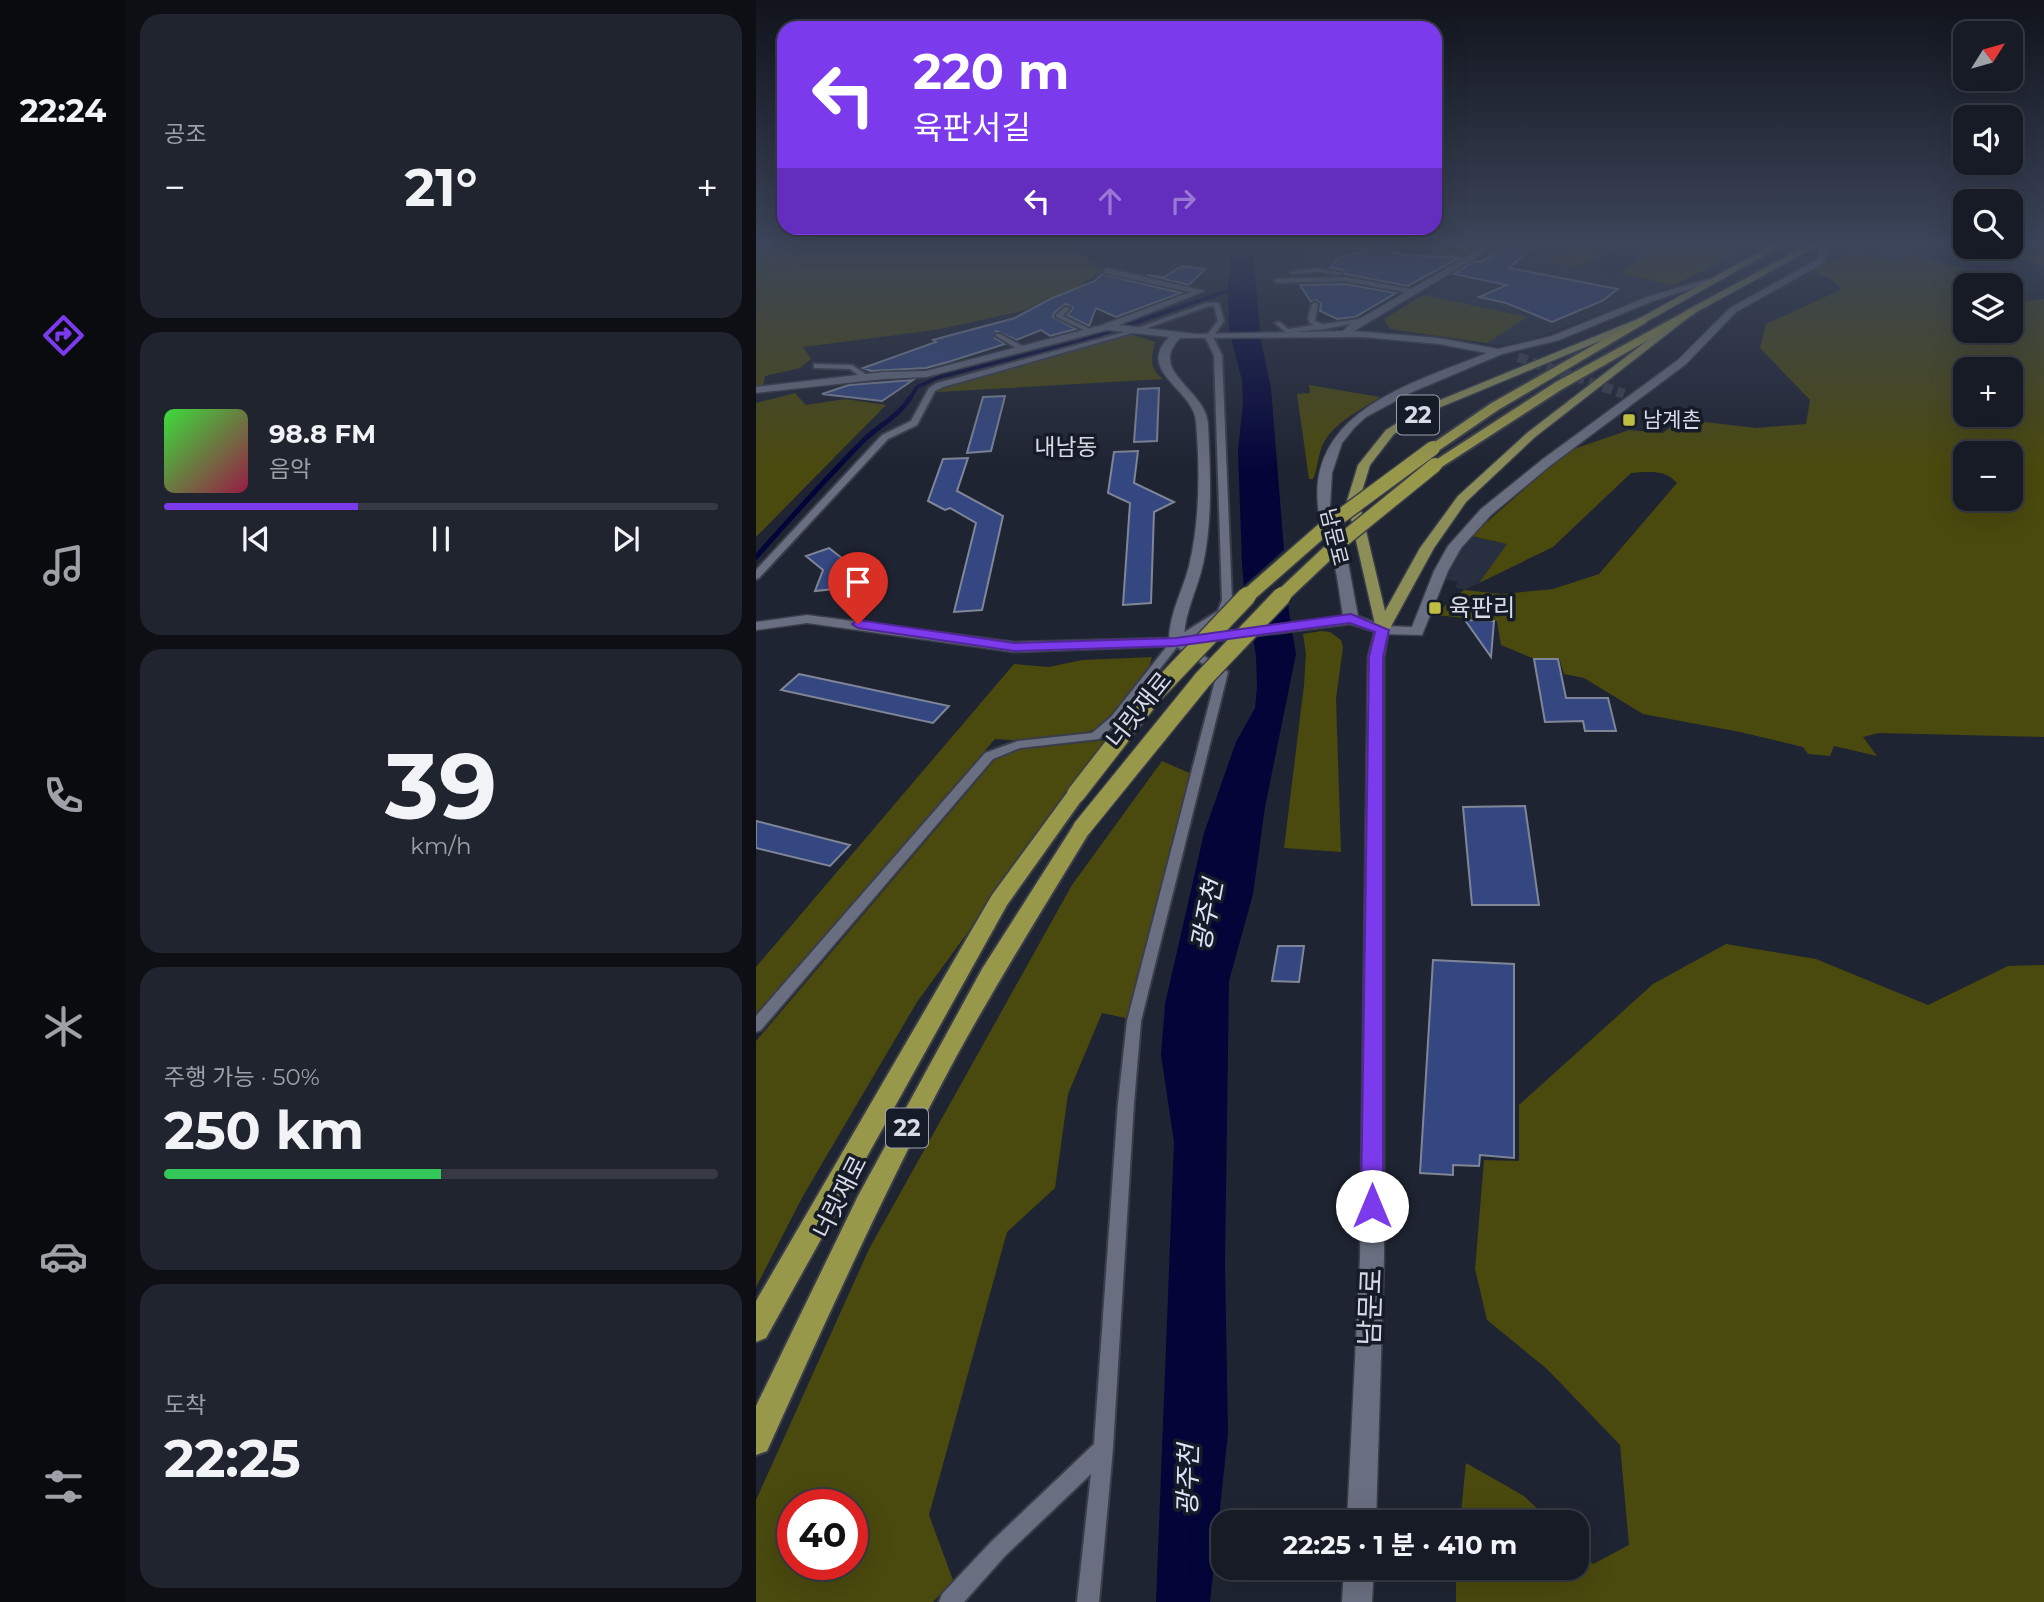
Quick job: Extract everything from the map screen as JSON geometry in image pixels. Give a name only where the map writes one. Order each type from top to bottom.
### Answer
[{"type":"highway","name":"너릿재로","points":[[756,1328],[999,900],[1076,794],[1165,680],[1242,602],[1343,514],[1433,447],[1494,407],[1643,320]]},
{"type":"highway","name":"너릿재로","points":[[756,1440],[845,1246],[944,1059],[1039,894],[1082,828],[1150,738],[1260,615],[1348,532],[1435,466],[1560,385],[1676,320]]},
{"type":"main road","name":"22","points":[[1382,630],[1353,501],[1364,465],[1390,432],[1427,410],[1466,392],[1643,320]]},
{"type":"main road","name":"22","points":[[1382,630],[1427,548],[1462,499],[1531,435],[1680,320]]},
{"type":"street","points":[[756,390],[790,390],[866,377],[940,372],[1127,320]]},
{"type":"street","points":[[1346,334],[1352,327],[1367,320]]},
{"type":"street","name":"남문로","points":[[1351,618],[1341,562],[1324,506],[1326,473],[1336,442],[1362,415],[1408,390],[1498,352],[1555,338],[1599,320]]},
{"type":"street","points":[[756,626],[807,619],[1014,647],[1176,642],[1351,618],[1382,630],[1417,632],[1441,571],[1455,546],[1486,512],[1629,395],[1682,362],[1723,320]]},
{"type":"street","points":[[1108,327],[1176,336],[1346,334],[1416,338],[1518,357]]},
{"type":"street","points":[[1176,336],[1165,348],[1164,364],[1167,373],[1194,400],[1202,415],[1202,494],[1197,565],[1178,614],[1176,642]]},
{"type":"street","name":"남문로","points":[[1362,1510],[1372,1258],[1376,657],[1382,630]]},
{"type":"street","points":[[1357,1602],[1358,1580]]},
{"type":"lane","points":[[1066,320],[1090,331]]},
{"type":"lane","points":[[756,576],[885,437],[914,423],[932,390],[956,379],[1163,320]]},
{"type":"lane","points":[[756,1026],[989,756],[1018,745],[1095,736],[1115,719],[1176,642],[1223,612],[1227,600],[1218,355],[1213,337],[1221,320]]},
{"type":"lane","points":[[1311,320],[1326,327]]},
{"type":"lane","points":[[1278,323],[1286,331],[1367,320]]},
{"type":"lane","points":[[998,335],[1024,349]]},
{"type":"lane","points":[[817,366],[852,367],[866,377]]},
{"type":"lane","points":[[940,372],[956,379]]},
{"type":"lane","points":[[1088,1602],[1104,1448],[1126,1103],[1135,1021],[1223,672],[1176,642]]},
{"type":"lane","points":[[950,1602],[998,1549],[1104,1448]]},
{"type":"shaded area","points":[[756,320],[982,320],[935,330],[803,347],[811,359],[800,368],[765,376],[763,387],[756,387]]},
{"type":"shaded area","points":[[1384,320],[1584,320],[1528,341],[1499,345],[1390,329]]},
{"type":"shaded area","points":[[1384,320],[1523,320],[1487,343],[1390,329]]},
{"type":"shaded area","points":[[1775,320],[1953,320],[1953,343],[2023,343],[2023,320],[2044,320],[2044,737],[1879,733],[1863,737],[1877,756],[1834,746],[1830,756],[1808,754],[1803,747],[1643,714],[1584,678],[1564,674],[1559,658],[1532,658],[1501,645],[1497,621],[1434,615],[1464,590],[1502,594],[1553,589],[1599,574],[1677,483],[1662,473],[1631,473],[1553,547],[1479,583],[1507,544],[1471,536],[1568,451],[1629,430],[1663,433],[1680,419],[1756,428],[1806,424],[1810,400],[1760,348],[1766,324]]},
{"type":"shaded area","points":[[1133,335],[1155,342],[1152,363],[1163,379],[938,392],[949,385],[998,368]]},
{"type":"shaded area","points":[[1309,385],[1380,397],[1349,417],[1329,435],[1322,446],[1313,479],[1309,479],[1297,394],[1310,393]]},
{"type":"shaded area","points":[[795,393],[806,405],[845,399],[886,405],[756,537],[756,403]]},
{"type":"shaded area","points":[[1470,536],[1508,544],[1479,583],[1464,590],[1455,587],[1458,582],[1444,579],[1456,551]]},
{"type":"shaded area","points":[[1330,632],[1341,640],[1343,647],[1336,699],[1341,852],[1284,848],[1304,685],[1306,654],[1303,634]]},
{"type":"shaded area","points":[[1152,657],[1148,672],[1100,728],[1078,734],[1025,741],[995,739],[756,1015],[756,967],[1014,664],[1049,667],[1082,660]]},
{"type":"shaded area","points":[[1108,740],[917,1002],[803,1196],[756,1287],[756,1041],[998,756],[1021,749]]},
{"type":"shaded area","points":[[1162,761],[1194,775],[1136,980],[1130,1019],[1102,1013],[1068,1094],[1055,1188],[1007,1232],[929,1515],[953,1580],[933,1602],[756,1602],[756,1500],[869,1249],[1072,885]]},
{"type":"shaded area","points":[[1726,944],[1816,959],[1928,1005],[2008,966],[2044,965],[2044,1602],[1456,1602],[1456,1580],[1589,1580],[1589,1560],[1593,1564],[1629,1545],[1620,1445],[1547,1369],[1487,1320],[1475,1269],[1484,1160],[1519,1161],[1519,1105],[1653,984]]},
{"type":"shaded area","points":[[1466,1463],[1524,1496],[1539,1510],[1461,1510]]},
{"type":"water","name":"광주천","points":[[1229,320],[1259,320],[1271,388],[1289,612],[1296,654],[1265,807],[1253,894],[1229,981],[1225,1262],[1228,1433],[1220,1510],[1211,1510],[1212,1580],[1210,1602],[1156,1602],[1174,1142],[1161,1055],[1165,1004],[1204,833],[1236,742],[1255,708],[1257,687],[1256,656],[1242,563],[1238,450],[1243,403],[1242,380],[1229,331]]},
{"type":"pier","points":[[1287,547],[1291,602],[1250,644],[1240,589]]},
{"type":"building","points":[[1008,320],[1058,320],[1076,329],[1050,336],[1041,330],[1016,340],[996,331],[995,338],[1005,344],[948,362],[926,368],[871,371],[863,368],[936,342],[933,340]]},
{"type":"building","points":[[1077,320],[1091,320],[1089,326]]},
{"type":"building","points":[[913,380],[882,401],[822,394],[849,385]]},
{"type":"building","points":[[1159,388],[1157,441],[1134,442],[1138,389]]},
{"type":"building","points":[[1005,396],[991,451],[967,453],[983,397]]},
{"type":"building","points":[[1138,451],[1134,483],[1174,502],[1154,512],[1151,603],[1123,605],[1130,503],[1108,493],[1114,452]]},
{"type":"building","points":[[968,458],[957,491],[1003,516],[982,610],[954,612],[976,523],[950,508],[945,510],[928,501],[943,459]]},
{"type":"building","points":[[829,548],[852,566],[844,588],[815,591],[823,570],[806,556]]},
{"type":"building","points":[[1465,620],[1494,621],[1491,657]]},
{"type":"building","points":[[1534,659],[1558,659],[1566,698],[1608,698],[1616,731],[1585,731],[1583,721],[1545,722]]},
{"type":"building","points":[[799,674],[949,706],[933,723],[781,690]]},
{"type":"building","points":[[1525,806],[1539,905],[1472,905],[1463,807]]},
{"type":"building","points":[[756,821],[850,845],[830,866],[756,848]]},
{"type":"building","points":[[1278,946],[1304,946],[1299,982],[1272,981]]},
{"type":"building","points":[[1433,960],[1514,964],[1514,1158],[1480,1155],[1479,1166],[1453,1165],[1453,1175],[1420,1173]]},
{"type":"waterway","points":[[909,400],[917,387],[939,377],[1078,342],[1143,320]]},
{"type":"waterway","points":[[756,557],[849,455],[910,398]]},
{"type":"tunnel","points":[[1518,357],[1624,394]]},
{"type":"place","name":"남계촌","points":[[1629,420]]},
{"type":"place","name":"육판리","points":[[1435,608]]},
{"type":"district","name":"내남동","points":[[1066,447]]},
{"type":"route","points":[[858,624],[1014,647],[1176,642],[1351,618],[1382,630],[1376,657],[1372,1206]]}]
